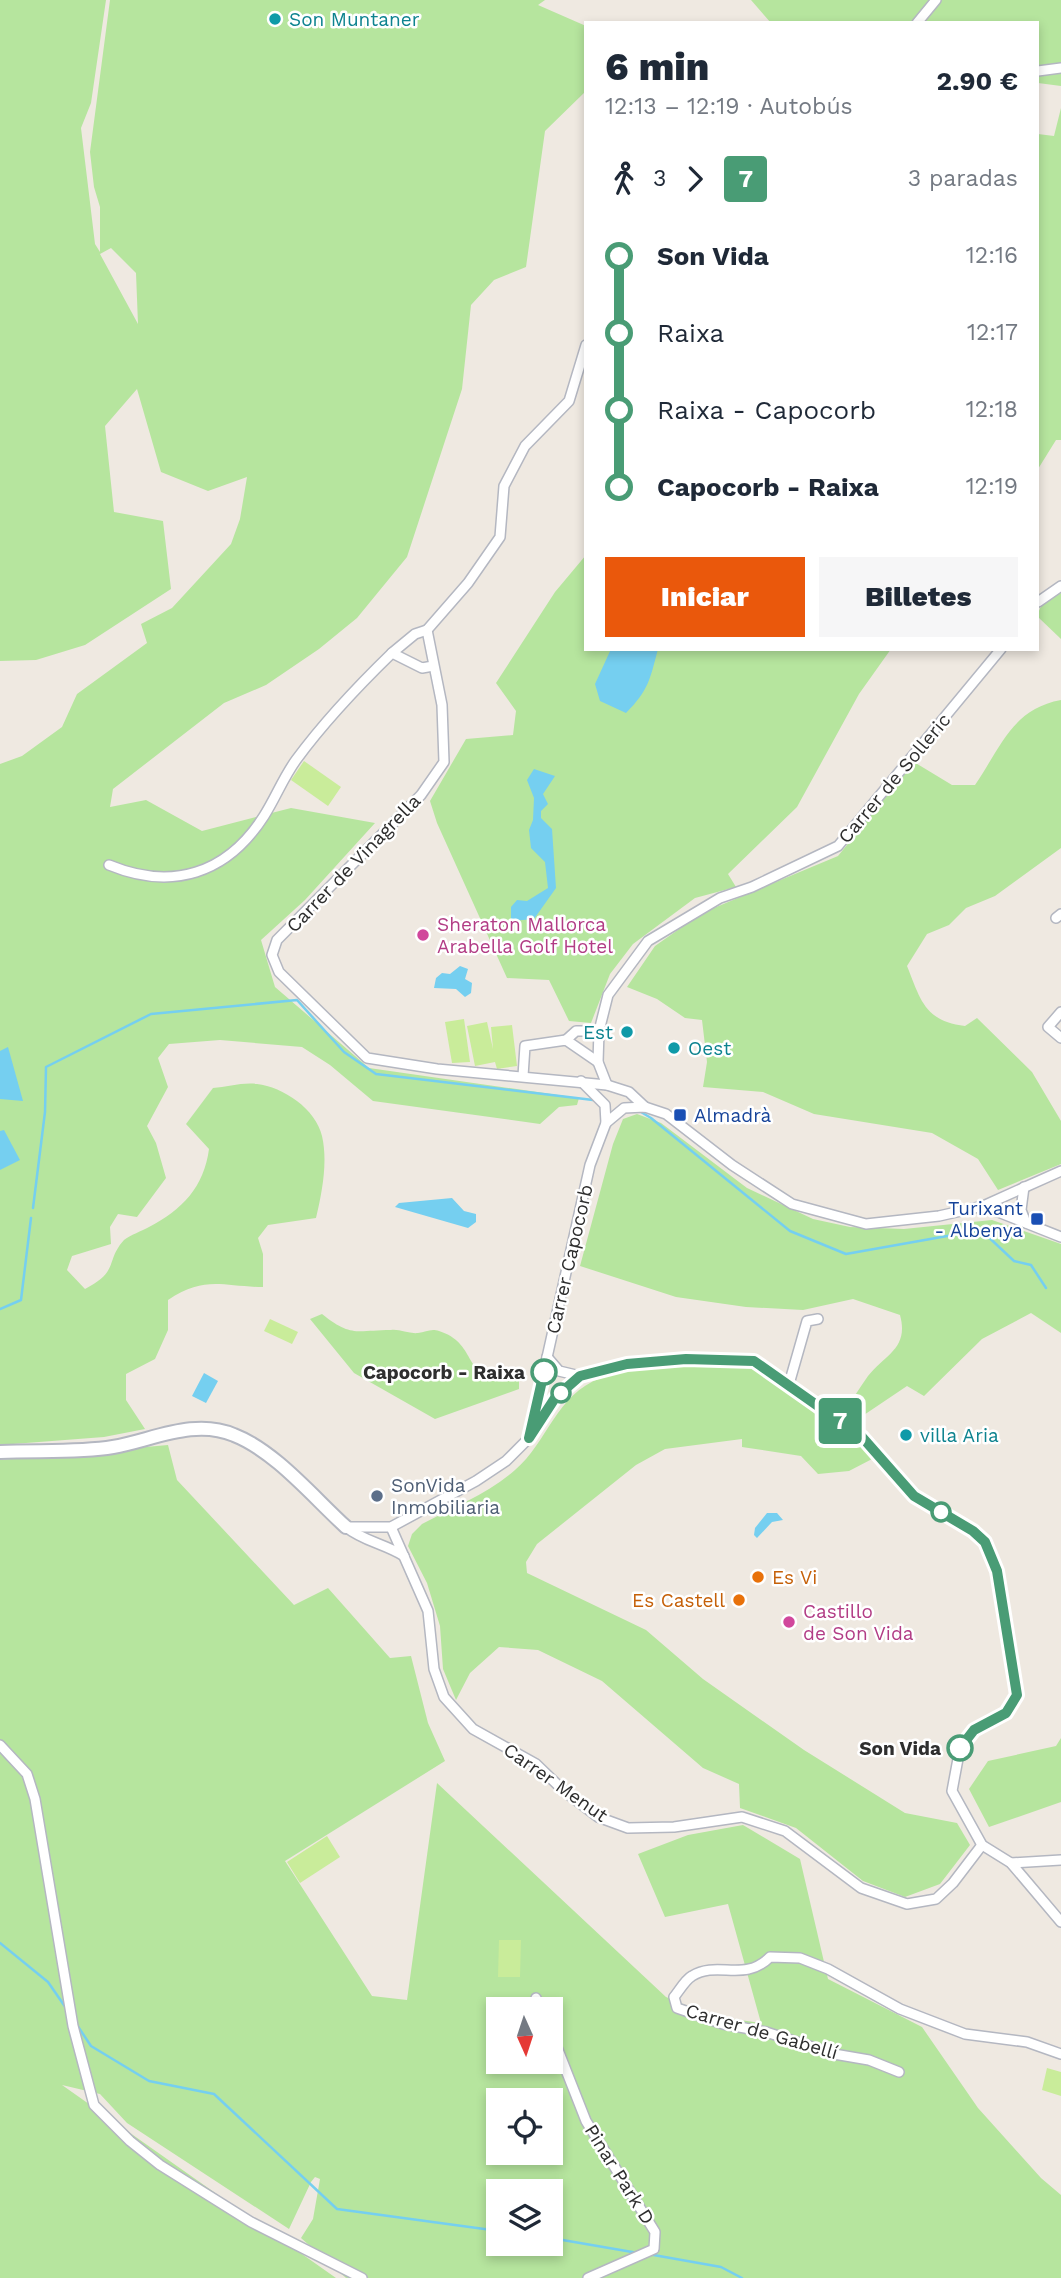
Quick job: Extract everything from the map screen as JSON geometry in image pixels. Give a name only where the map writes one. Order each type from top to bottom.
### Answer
[{"type":"street","points":[[919,21],[936,0]]},
{"type":"street","points":[[1039,71],[1061,68]]},
{"type":"street","points":[[109,865],[127,873],[171,878],[195,874],[230,856],[265,815],[298,757],[392,653],[415,634],[427,630],[468,583],[500,537],[504,486],[525,446],[569,401],[584,352]]},
{"type":"street","points":[[1039,601],[1061,586]]},
{"type":"street","name":"Carrer de Vinagrella","points":[[427,630],[432,666],[442,705],[444,762],[421,794],[277,940],[272,955],[279,972],[367,1058],[437,1069],[579,1080],[629,1092],[645,1107],[666,1114],[732,1165],[792,1204],[866,1224],[939,1216],[983,1206],[1061,1171]]},
{"type":"street","name":"Carrer de Solleric","points":[[607,1085],[598,1062],[599,1031],[608,995],[648,941],[720,898],[762,883],[838,846],[1000,651]]},
{"type":"street","points":[[392,653],[422,668],[432,666]]},
{"type":"street","points":[[1061,1012],[1048,1027],[1061,1038]]},
{"type":"street","points":[[523,1076],[524,1046],[566,1040],[576,1031],[599,1031]]},
{"type":"street","points":[[566,1040],[598,1062]]},
{"type":"street","points":[[579,1080],[605,1105],[606,1123]]},
{"type":"street","points":[[606,1123],[624,1108],[645,1107]]},
{"type":"street","name":"Carrer Capocorb","points":[[529,1438],[590,1165],[606,1123]]},
{"type":"street","points":[[1024,1186],[1021,1210],[1026,1223]]},
{"type":"street","points":[[983,1206],[1061,1237]]},
{"type":"street","points":[[789,1384],[807,1321],[818,1319]]},
{"type":"street","points":[[547,1357],[559,1370],[580,1376],[638,1363],[686,1359],[754,1361],[862,1437],[914,1496],[973,1531],[985,1542],[997,1571],[1017,1695],[1006,1713],[974,1730],[960,1748],[952,1791],[982,1845],[1011,1863],[1061,1922]]},
{"type":"street","points":[[346,1527],[391,1527],[476,1481],[506,1461],[529,1438],[555,1398],[580,1376]]},
{"type":"street","points":[[0,1452],[112,1447],[166,1433],[208,1428],[233,1434],[258,1446],[359,1537],[383,1543],[406,1557]]},
{"type":"street","name":"Carrer Menut","points":[[391,1527],[428,1611],[434,1669],[444,1697],[473,1729],[536,1764],[564,1791],[598,1817],[628,1828],[674,1828],[742,1817],[785,1831],[862,1888],[907,1904],[936,1899],[953,1883],[982,1845]]},
{"type":"street","points":[[0,1745],[27,1774],[35,1799],[73,2026],[94,2105],[130,2141],[160,2165],[251,2222],[362,2278]]},
{"type":"street","points":[[1011,1863],[1061,1860]]},
{"type":"street","name":"Carrer de Gabellí","points":[[899,2072],[869,2060],[834,2054],[766,2032],[723,2024],[677,2008],[674,1997],[690,1976],[708,1970],[745,1971],[762,1965],[770,1956],[800,1958],[828,1969],[900,2008],[965,2034],[1027,2042],[1061,2054]]},
{"type":"street","name":"Pinar Park D","points":[[564,2065],[586,2121],[604,2154],[648,2218],[657,2241],[654,2249],[588,2278]]},
{"type":"green space","points":[[0,0],[106,0],[91,103],[81,128],[95,244],[100,252],[100,207],[94,187],[90,152],[110,0],[545,0],[538,5],[584,25],[584,93],[545,131],[526,267],[494,280],[471,305],[462,389],[407,557],[357,618],[319,649],[266,685],[224,703],[113,789],[110,807],[146,800],[202,831],[291,808],[375,823],[305,900],[261,940],[275,987],[369,1068],[579,1098],[577,1105],[559,1107],[540,1124],[373,1101],[330,1065],[302,1047],[220,1040],[169,1044],[158,1058],[168,1087],[147,1126],[156,1143],[166,1178],[137,1217],[118,1214],[110,1227],[111,1244],[72,1256],[67,1270],[85,1289],[96,1283],[108,1271],[118,1247],[124,1240],[172,1213],[190,1196],[202,1175],[209,1149],[186,1124],[213,1088],[246,1084],[267,1086],[306,1108],[319,1126],[324,1156],[322,1188],[316,1218],[268,1225],[258,1238],[263,1254],[263,1287],[204,1285],[181,1292],[168,1300],[168,1330],[155,1359],[126,1374],[126,1400],[145,1429],[104,1437],[0,1445],[0,764],[22,756],[62,727],[77,694],[147,643],[141,624],[172,608],[231,544],[240,519],[247,477],[208,491],[161,472],[137,389],[105,426],[114,512],[163,521],[171,589],[85,645],[36,660],[0,661]],"holes":[[[111,248],[136,273],[138,324],[100,254]]]},
{"type":"green space","points":[[751,0],[1061,0],[1061,86],[1039,83],[1039,21],[769,21]]},
{"type":"green space","points":[[1061,108],[1061,440],[1056,440],[1039,467],[1039,134],[1054,136]]},
{"type":"green space","points":[[584,557],[584,651],[890,651],[859,694],[797,807],[728,874],[736,887],[695,898],[633,944],[610,974],[591,1023],[569,1021],[549,980],[507,978],[437,823],[430,801],[466,739],[513,735],[516,711],[496,683],[555,592]]},
{"type":"green space","points":[[1061,593],[1061,639],[1039,618],[1042,605]]},
{"type":"green space","points":[[1061,700],[1061,848],[995,896],[966,908],[949,925],[927,934],[907,966],[921,999],[933,1014],[965,1026],[977,1018],[1032,1072],[1061,1121],[1061,1164],[998,1190],[978,1159],[932,1133],[814,1114],[763,1092],[703,1087],[707,1062],[702,1020],[685,1018],[657,999],[627,987],[655,946],[702,913],[838,856],[914,762],[952,785],[975,785],[1019,721],[1044,705]]},
{"type":"green space","points":[[304,761],[341,787],[328,806],[291,780]]},
{"type":"green space","points":[[464,1019],[470,1062],[452,1063],[445,1022]]},
{"type":"green space","points":[[487,1022],[493,1049],[491,1027],[512,1025],[517,1066],[497,1069],[495,1062],[475,1066],[467,1026]]},
{"type":"green space","points":[[637,1114],[661,1123],[747,1188],[813,1219],[850,1227],[904,1229],[992,1220],[1061,1244],[1061,1333],[1031,1313],[982,1339],[924,1396],[907,1386],[855,1421],[845,1410],[868,1376],[899,1343],[902,1326],[900,1315],[853,1299],[803,1310],[746,1307],[676,1297],[580,1266],[613,1144],[623,1119]]},
{"type":"green space","points":[[322,1314],[348,1330],[415,1333],[439,1331],[453,1337],[478,1370],[487,1375],[519,1373],[519,1389],[435,1419],[354,1373],[310,1319]]},
{"type":"green space","points":[[270,1319],[298,1332],[292,1344],[264,1331]]},
{"type":"green space","points":[[675,1366],[750,1367],[858,1439],[874,1458],[849,1471],[818,1474],[801,1456],[742,1447],[742,1439],[665,1449],[636,1465],[537,1544],[526,1562],[527,1573],[646,1630],[703,1679],[804,1750],[905,1813],[957,1823],[970,1845],[940,1884],[905,1897],[863,1881],[796,1828],[740,1808],[739,1784],[703,1768],[602,1681],[538,1650],[499,1647],[470,1673],[456,1700],[443,1669],[440,1626],[427,1583],[408,1546],[412,1534],[422,1524],[482,1493],[515,1470],[573,1395],[586,1385],[601,1378],[637,1369]]},
{"type":"green space","points":[[168,1445],[177,1480],[294,1605],[328,1588],[390,1658],[411,1656],[428,1723],[445,1761],[285,1861],[372,1996],[407,2000],[437,1783],[666,1997],[712,2016],[761,2023],[728,1904],[665,1917],[638,1854],[688,1835],[743,1825],[800,1859],[828,1979],[922,2027],[978,2108],[1041,2178],[1061,2195],[1061,2278],[346,2278],[301,2238],[313,2219],[320,2179],[315,2177],[311,2182],[289,2229],[127,2123],[100,2094],[62,2085],[336,2278],[0,2278],[0,1460]]},
{"type":"green space","points":[[1061,1738],[1061,1802],[989,1827],[969,1789],[988,1761],[1056,1746]]},
{"type":"green space","points":[[327,1836],[340,1857],[300,1883],[287,1862]]},
{"type":"green space","points":[[499,1940],[521,1940],[520,1977],[498,1977]]},
{"type":"green space","points":[[1047,2068],[1061,2072],[1061,2096],[1042,2090]]},
{"type":"water","points":[[610,651],[657,651],[648,684],[626,713],[600,701],[595,684]]},
{"type":"water","points":[[534,769],[555,776],[543,794],[548,804],[541,811],[541,818],[552,829],[556,888],[534,919],[511,921],[511,907],[517,900],[527,901],[548,888],[545,862],[531,848],[529,830],[533,820],[534,798],[527,780]]},
{"type":"water","points":[[460,966],[468,969],[465,979],[472,983],[471,993],[465,997],[456,989],[434,988],[436,978],[442,973],[450,974]]},
{"type":"water","points":[[8,1047],[23,1101],[0,1099],[0,1051]]},
{"type":"water","points":[[4,1130],[20,1160],[0,1170],[0,1131]]},
{"type":"water","points":[[452,1198],[464,1211],[476,1214],[476,1222],[468,1228],[395,1207],[399,1203]]},
{"type":"water","points":[[204,1373],[218,1381],[206,1403],[192,1396]]},
{"type":"water","points":[[767,1513],[777,1513],[783,1520],[772,1522],[757,1538],[754,1535],[755,1528]]},
{"type":"waterway","points":[[33,1208],[45,1112],[46,1067],[151,1014],[297,1000],[344,1052],[376,1074],[593,1100]]},
{"type":"waterway","points":[[641,1112],[790,1231],[846,1254],[981,1230],[1014,1261],[1031,1265],[1046,1288]]},
{"type":"waterway","points":[[0,1309],[21,1300],[31,1218]]},
{"type":"waterway","points":[[0,1943],[48,1982],[66,2008]]},
{"type":"waterway","points":[[75,2022],[91,2046],[149,2081],[214,2094],[337,2209],[486,2229]]},
{"type":"waterway","points":[[563,2240],[638,2253]]},
{"type":"waterway","points":[[648,2254],[721,2267],[742,2278]]},
{"type":"bus line","name":"7","points":[[544,1372],[529,1438],[555,1398],[580,1376],[627,1364],[686,1359],[754,1361],[862,1437],[880,1454],[914,1496],[973,1531],[985,1542],[997,1571],[1017,1695],[1006,1713],[974,1730],[960,1748]]},
{"type":"place","name":"Son Muntaner","points":[[275,19]]},
{"type":"place","name":"Sheraton Mallorca Arabella Golf Hotel","points":[[423,935]]},
{"type":"place","name":"Est","points":[[627,1032]]},
{"type":"place","name":"Oest","points":[[674,1048]]},
{"type":"place","name":"Almadrà","points":[[680,1115]]},
{"type":"place","name":"Turixant - Albenya","points":[[1037,1219]]},
{"type":"place","name":"Capocorb - Raixa","points":[[544,1372]]},
{"type":"place","name":"villa Aria","points":[[906,1435]]},
{"type":"place","name":"SonVida Inmobiliaria","points":[[377,1496]]},
{"type":"place","name":"Es Vi","points":[[758,1577]]},
{"type":"place","name":"Es Castell","points":[[739,1600]]},
{"type":"place","name":"Castillo de Son Vida","points":[[789,1622]]},
{"type":"place","name":"Son Vida","points":[[960,1748]]}]
